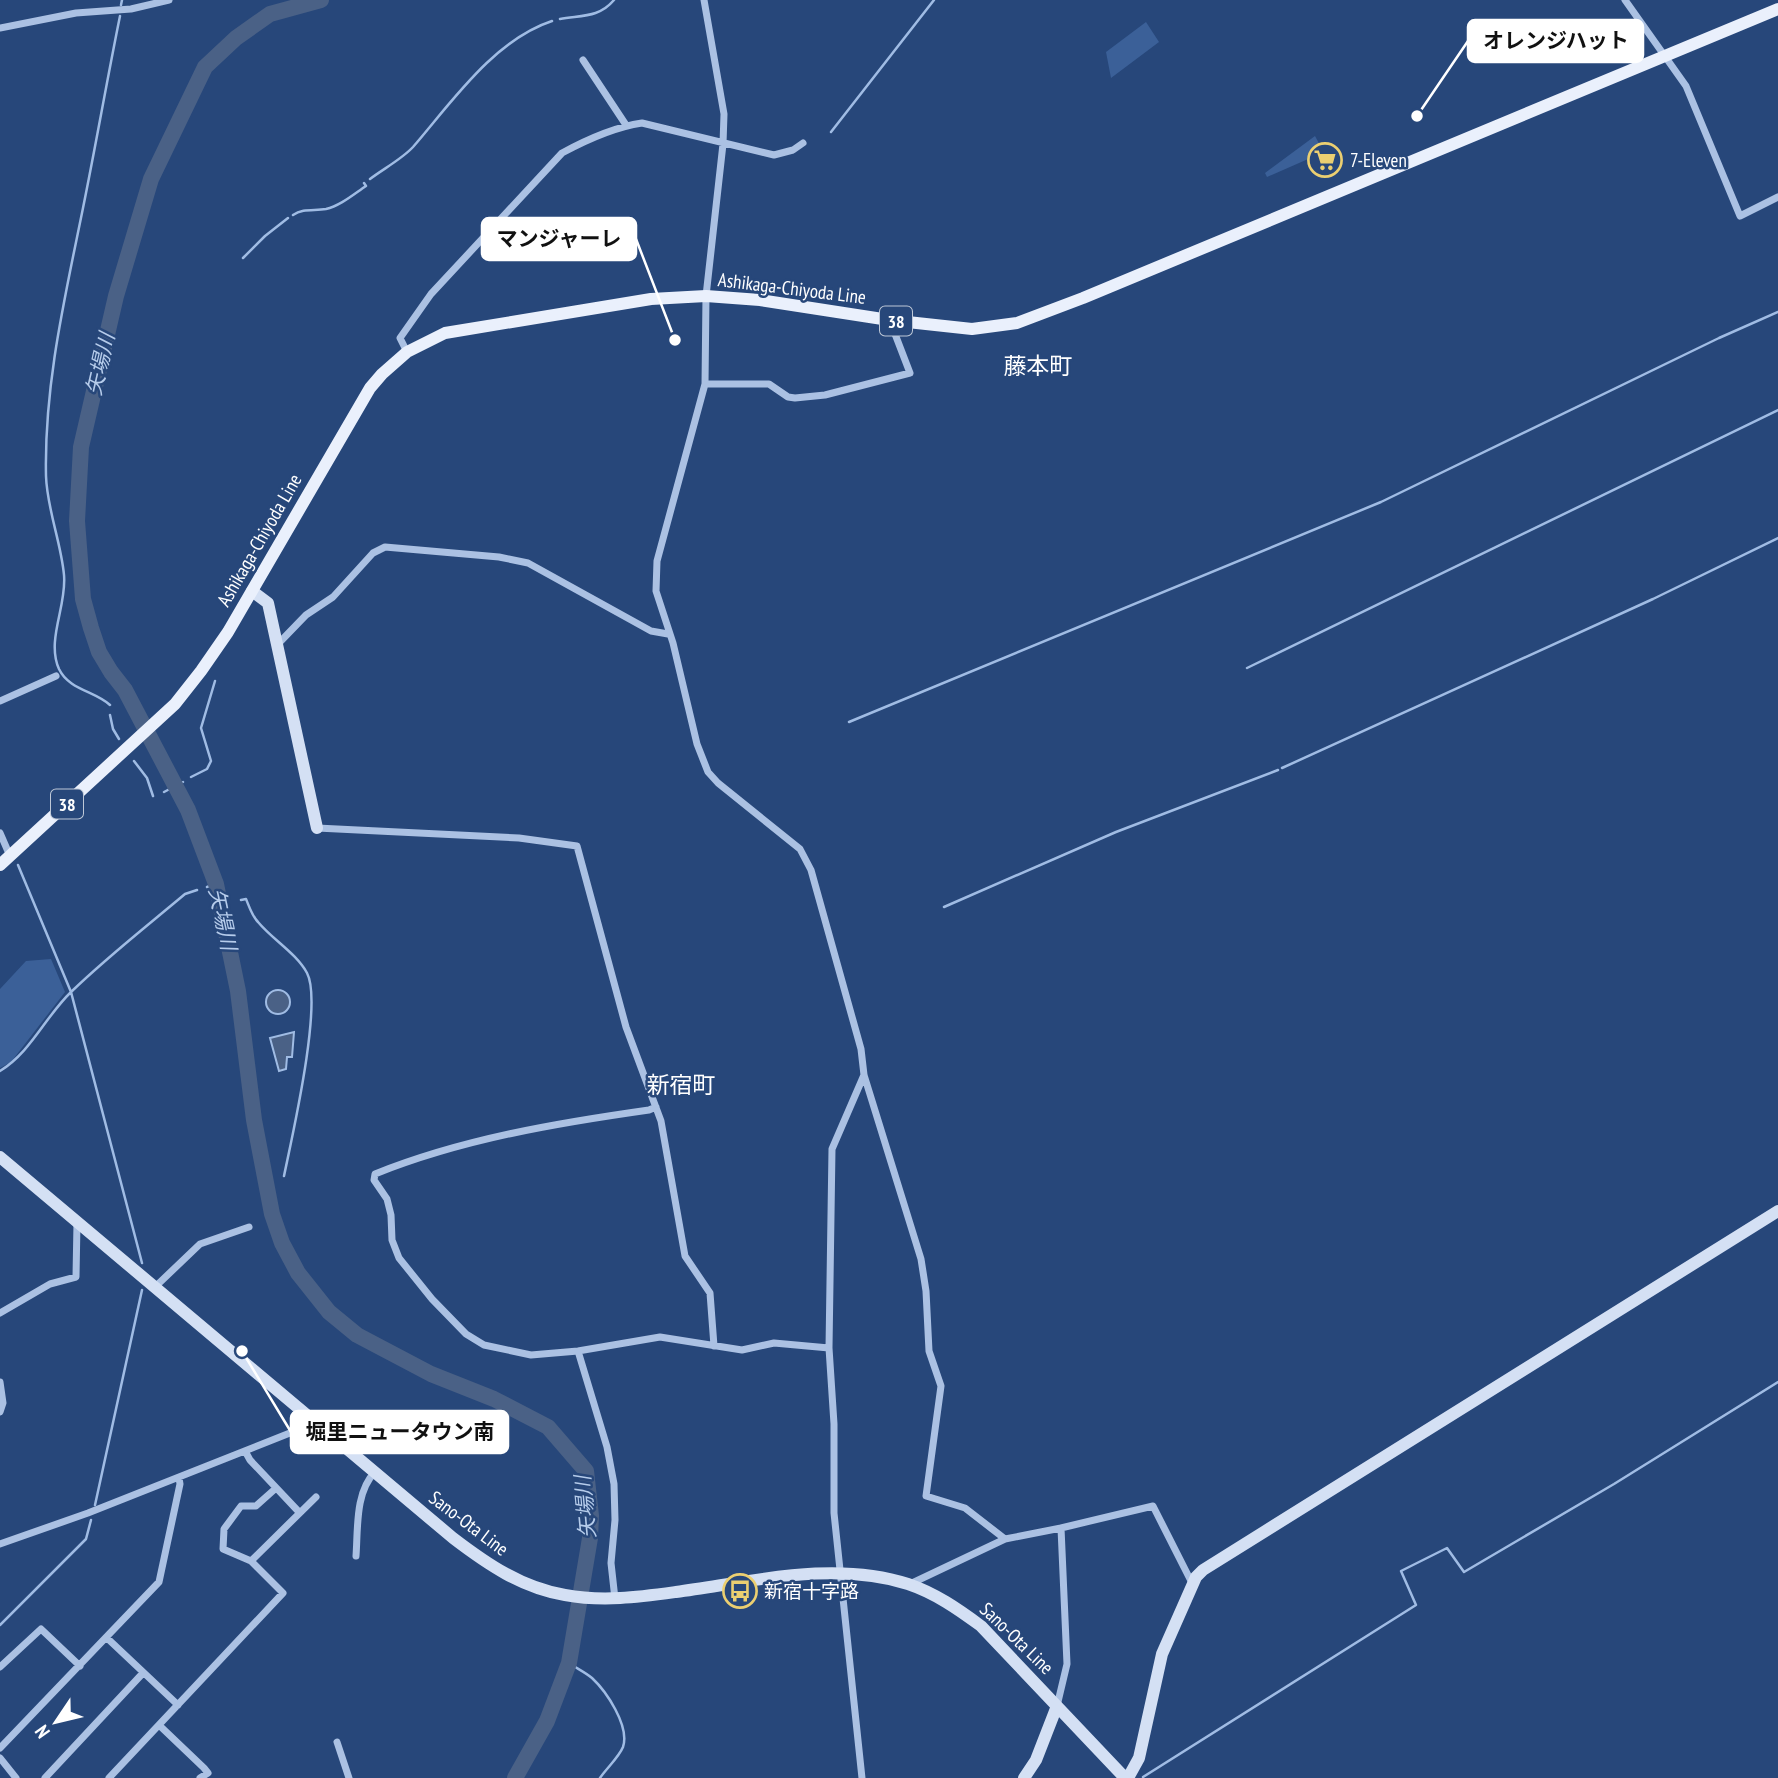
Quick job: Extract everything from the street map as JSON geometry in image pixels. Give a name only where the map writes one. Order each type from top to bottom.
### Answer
[{"type":"main road","name":"Ashikaga-Chiyoda Line","points":[[5,860],[175,704],[201,671],[252,591],[360,403],[382,374],[407,352],[430,339],[461,329],[651,299],[706,296],[760,300],[889,320],[972,329],[1001,327],[1037,317],[1778,9]]},
{"type":"main road","points":[[252,591],[268,603],[317,828]]},
{"type":"main road","name":"Sano-Ota Line","points":[[0,1157],[453,1538],[493,1567],[517,1580],[569,1596],[594,1599],[615,1599],[800,1575],[839,1573],[879,1577],[910,1584],[955,1606],[981,1626],[1127,1778]]},
{"type":"main road","points":[[1127,1778],[1139,1758],[1162,1654],[1196,1577],[1203,1570],[1778,1211]]},
{"type":"main road","points":[[1024,1778],[1036,1760],[1057,1706]]},
{"type":"street","points":[[0,28],[76,13],[131,9],[169,0]]},
{"type":"street","points":[[704,0],[724,114],[706,296],[705,384],[657,561],[656,591],[673,643],[697,744],[708,772],[800,849],[811,870],[861,1049],[864,1075],[921,1259],[926,1291],[929,1351],[942,1386],[926,1496],[964,1508],[1004,1539]]},
{"type":"street","points":[[1625,0],[1692,97],[1740,216],[1778,197]]},
{"type":"street","points":[[583,60],[626,125]]},
{"type":"street","points":[[407,352],[401,338],[431,294],[562,153],[626,125],[642,123],[774,155],[803,144]]},
{"type":"street","points":[[705,384],[769,384],[788,397],[795,398],[825,395],[910,373],[889,320]]},
{"type":"street","points":[[277,645],[306,615],[333,597],[373,553],[385,547],[499,557],[528,564],[650,631],[668,634]]},
{"type":"street","points":[[0,701],[56,676]]},
{"type":"street","points":[[317,828],[519,838],[577,846],[626,1027],[656,1107],[685,1256],[710,1293],[714,1346]]},
{"type":"street","points":[[0,833],[5,860]]},
{"type":"street","points":[[862,1778],[834,1513],[834,1424],[829,1348],[832,1149],[864,1075]]},
{"type":"street","points":[[656,1107],[570,1121],[423,1155],[374,1175],[374,1180],[387,1199],[396,1252],[432,1299],[466,1334],[495,1349],[531,1355],[578,1351],[660,1337],[742,1350],[774,1343],[829,1348]]},
{"type":"street","points":[[0,1313],[50,1284],[76,1277],[77,1222]]},
{"type":"street","points":[[155,1287],[200,1244],[249,1227]]},
{"type":"street","points":[[578,1351],[607,1447],[614,1484],[615,1520],[611,1563],[615,1599]]},
{"type":"street","points":[[0,1382],[3,1403],[0,1412]]},
{"type":"street","points":[[0,1544],[179,1478],[300,1429],[311,1419]]},
{"type":"street","points":[[245,1451],[275,1489],[299,1512]]},
{"type":"street","points":[[356,1556],[359,1518],[366,1482],[375,1472]]},
{"type":"street","points":[[0,1748],[159,1582],[180,1484],[179,1478]]},
{"type":"street","points":[[109,1778],[283,1593],[251,1561],[223,1549],[224,1529],[241,1506],[256,1506],[275,1489]]},
{"type":"street","points":[[251,1561],[316,1497]]},
{"type":"street","points":[[910,1584],[1004,1539],[1153,1506],[1193,1585]]},
{"type":"street","points":[[1057,1706],[1067,1657],[1061,1528]]},
{"type":"street","points":[[0,1667],[41,1629],[80,1666]]},
{"type":"street","points":[[107,1638],[178,1705]]},
{"type":"street","points":[[45,1778],[144,1674]]},
{"type":"street","points":[[160,1726],[208,1773],[200,1778]]},
{"type":"street","points":[[337,1742],[349,1778]]},
{"type":"street","points":[[0,1758],[16,1778]]},
{"type":"shaded area","points":[[1146,22],[1159,42],[1111,78],[1106,52]]},
{"type":"shaded area","points":[[1315,136],[1322,149],[1314,154],[1315,156],[1267,177],[1265,173]]},
{"type":"shaded area","points":[[51,959],[65,992],[11,1062],[0,1068],[0,989],[26,961]]},
{"type":"shaded area","points":[[278,990],[287,993],[290,1002],[287,1011],[278,1014],[269,1011],[266,1002],[269,993]]},
{"type":"shaded area","points":[[294,1032],[292,1057],[287,1057],[286,1069],[279,1071],[270,1038]]},
{"type":"waterway","points":[[121,5],[122,0]]},
{"type":"waterway","name":"矢場川","points":[[321,0],[270,14],[236,38],[205,67],[151,179],[116,296],[81,447],[77,521],[83,599],[99,652],[125,690],[188,810],[216,884],[238,991],[254,1120],[272,1214],[282,1243],[298,1273],[329,1312],[357,1335],[431,1374],[494,1399],[548,1427],[586,1471],[591,1516],[590,1538],[569,1663],[547,1721],[515,1778]]},
{"type":"waterway","points":[[560,19],[596,13],[614,0]]},
{"type":"waterway","points":[[831,132],[934,0]]},
{"type":"waterway","points":[[110,705],[69,682],[59,669],[56,658],[56,635],[63,599],[64,575],[47,488],[46,442],[57,341],[120,16]]},
{"type":"waterway","points":[[370,179],[413,147],[458,93],[493,58],[531,30],[552,21]]},
{"type":"waterway","points":[[293,215],[336,205],[366,186],[364,183]]},
{"type":"waterway","points":[[243,258],[288,218]]},
{"type":"waterway","points":[[849,722],[1381,502],[1778,312]]},
{"type":"waterway","points":[[1247,668],[1778,410]]},
{"type":"waterway","points":[[1282,768],[1653,599],[1778,538]]},
{"type":"waterway","points":[[191,777],[207,769],[211,761],[201,728],[215,681]]},
{"type":"waterway","points":[[110,715],[113,729],[119,739]]},
{"type":"waterway","points":[[134,761],[147,778],[153,796]]},
{"type":"waterway","points":[[944,907],[1116,832],[1278,770]]},
{"type":"waterway","name":"矢場川","points":[[164,792],[183,782]]},
{"type":"waterway","points":[[18,865],[71,992],[142,1263]]},
{"type":"waterway","points":[[207,887],[216,884]]},
{"type":"waterway","points":[[0,1071],[21,1054],[62,1002],[85,979],[185,894],[197,890]]},
{"type":"waterway","points":[[241,900],[246,899],[256,920],[302,966],[307,973],[311,989],[309,1040],[284,1176]]},
{"type":"waterway","name":"矢場川","points":[[220,905],[227,903]]},
{"type":"waterway","points":[[95,1505],[142,1290]]},
{"type":"waterway","points":[[1143,1777],[1416,1605],[1401,1571],[1447,1548],[1464,1572],[1614,1484],[1778,1382]]},
{"type":"waterway","points":[[0,1625],[86,1539],[91,1520]]},
{"type":"waterway","points":[[569,1663],[598,1684],[610,1700],[623,1729],[623,1747],[600,1778]]},
{"type":"place","name":"オレンジハット","points":[[1417,116]]},
{"type":"place","name":"7-Eleven","points":[[1325,160]]},
{"type":"place","name":"マンジャーレ","points":[[675,340]]},
{"type":"place","name":"堀里ニュータウン南","points":[[242,1351]]},
{"type":"place","name":"新宿十字路","points":[[740,1591]]},
{"type":"district","name":"藤本町","points":[[1038,365]]},
{"type":"district","name":"新宿町","points":[[681,1084]]}]
